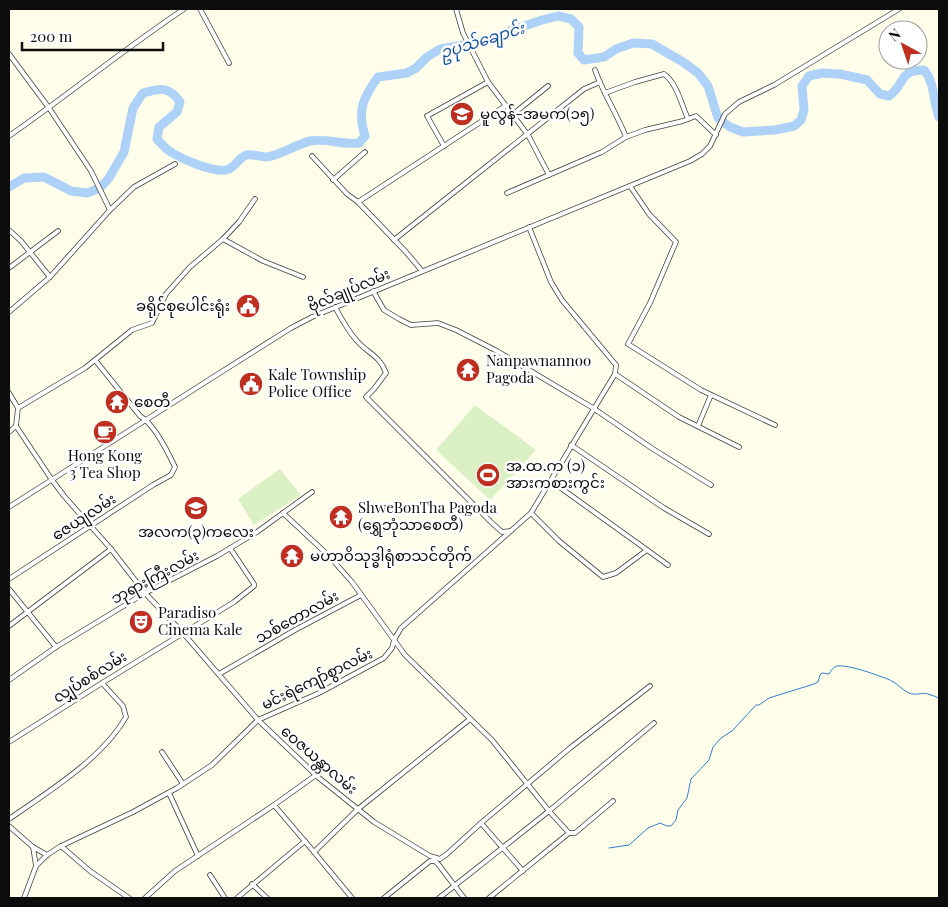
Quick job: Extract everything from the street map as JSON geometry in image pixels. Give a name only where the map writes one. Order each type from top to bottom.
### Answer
[{"type":"street","points":[[9,136],[49,108],[133,43],[184,9]]},
{"type":"street","points":[[200,9],[229,63]]},
{"type":"street","points":[[456,9],[463,33],[488,82],[528,135],[549,175]]},
{"type":"street","name":"ဗိုလ်ချုပ်လမ်း","points":[[9,507],[291,328],[335,307],[681,166],[699,156],[710,146],[725,114],[739,102],[774,85],[899,9]]},
{"type":"street","points":[[9,54],[49,108],[91,171],[110,210]]},
{"type":"street","points":[[595,70],[626,137]]},
{"type":"street","points":[[605,93],[634,82],[664,74],[668,77],[688,120]]},
{"type":"street","points":[[444,146],[427,116],[488,82]]},
{"type":"street","points":[[394,240],[584,89],[600,82]]},
{"type":"street","points":[[512,115],[548,86]]},
{"type":"street","points":[[358,202],[505,106]]},
{"type":"street","points":[[507,193],[602,152],[626,137],[645,130],[688,120],[696,116],[716,135]]},
{"type":"street","points":[[333,180],[366,152]]},
{"type":"street","points":[[312,156],[333,180],[358,202],[406,252],[422,272]]},
{"type":"street","points":[[9,312],[50,277],[110,210],[134,187],[175,164]]},
{"type":"street","points":[[630,186],[649,214],[676,242],[650,303],[628,344],[700,390],[775,425]]},
{"type":"street","points":[[18,408],[94,360],[132,330],[152,323],[166,294],[190,267],[224,239],[255,199]]},
{"type":"street","points":[[529,227],[551,282],[562,300],[616,365],[615,374],[680,417],[739,447]]},
{"type":"street","points":[[9,230],[21,241],[50,277]]},
{"type":"street","points":[[9,268],[58,230]]},
{"type":"street","points":[[224,239],[263,261],[303,277]]},
{"type":"street","points":[[373,291],[384,310],[399,319],[411,325],[438,323],[456,330],[530,370],[593,408],[653,449],[712,485]]},
{"type":"street","points":[[335,307],[345,326],[359,343],[382,363],[386,374],[366,397],[492,523],[502,532],[511,531]]},
{"type":"street","points":[[94,360],[140,416],[147,420]]},
{"type":"street","name":"မင်းရဲကျော်စွာလမ်း","points":[[24,898],[36,866],[47,855],[61,846],[169,793],[212,765],[258,720],[319,693],[384,658],[392,648],[401,628],[531,513],[615,374]]},
{"type":"street","points":[[9,393],[18,408],[16,426],[9,432]]},
{"type":"street","points":[[698,426],[711,395]]},
{"type":"street","name":"ဇေယျလမ်း","points":[[9,579],[153,485],[172,475],[175,467],[147,420]]},
{"type":"street","name":"ဝေဇယန္တာလမ်း","points":[[16,426],[52,480],[111,549],[145,593],[183,633],[258,720],[316,775],[358,810],[393,835],[430,856],[440,858],[447,854],[528,783],[650,686]]},
{"type":"street","points":[[571,445],[664,508],[709,534]]},
{"type":"street","points":[[551,481],[668,564]]},
{"type":"street","name":"ဘုရားကြီးလမ်း","points":[[9,680],[56,647],[145,593],[230,548],[312,492]]},
{"type":"street","points":[[283,513],[330,556],[352,582],[405,655],[492,740],[569,833]]},
{"type":"street","points":[[531,513],[559,542],[603,577],[616,573],[647,550]]},
{"type":"street","name":"လျှပ်စစ်လမ်း","points":[[9,742],[102,682],[234,602],[254,586],[230,548]]},
{"type":"street","points":[[9,626],[111,549]]},
{"type":"street","points":[[9,589],[56,647]]},
{"type":"street","name":"သစ်တောလမ်း","points":[[219,674],[295,630],[361,595]]},
{"type":"street","points":[[9,820],[71,775],[112,738],[122,724],[126,717],[123,706],[102,682]]},
{"type":"street","points":[[314,852],[358,810],[470,719]]},
{"type":"street","points":[[439,898],[549,811],[654,723]]},
{"type":"street","points":[[162,752],[183,784]]},
{"type":"street","points":[[145,898],[175,871],[316,775]]},
{"type":"street","points":[[169,793],[198,856]]},
{"type":"street","points":[[489,898],[569,833],[575,833],[614,801]]},
{"type":"street","points":[[274,805],[352,898]]},
{"type":"street","points":[[481,823],[523,871]]},
{"type":"street","points":[[9,826],[33,847],[47,855]]},
{"type":"street","points":[[237,898],[304,840]]},
{"type":"street","points":[[61,846],[90,871],[129,898]]},
{"type":"street","points":[[33,847],[36,866]]},
{"type":"street","points":[[384,898],[430,861],[438,864],[464,898]]},
{"type":"street","points":[[210,874],[224,898]]},
{"type":"street","points":[[252,884],[267,898]]},
{"type":"green space","name":"အ.ထ.က (၁) အားကစားကွင်း","points":[[475,405],[536,450],[490,500],[436,450]]},
{"type":"green space","points":[[280,469],[301,495],[254,525],[238,499]]},
{"type":"waterway","name":"ဥပုသ်ချောင်း","points":[[9,187],[24,178],[44,177],[71,191],[87,193],[100,188],[109,178],[124,152],[133,108],[143,93],[159,89],[172,93],[180,102],[177,112],[159,127],[157,139],[173,153],[207,168],[216,170],[229,169],[245,156],[271,156],[310,141],[359,143],[365,136],[362,119],[365,98],[378,77],[407,73],[440,49],[475,43],[558,16],[571,19],[579,27],[578,53],[584,60],[604,57],[616,49],[633,43],[652,44],[683,62],[698,73],[708,86],[718,118],[730,127],[743,132],[775,130],[794,126],[801,120],[804,110],[802,86],[809,76],[822,73],[840,74],[867,80],[880,94],[889,96],[910,72],[924,70],[932,86],[939,117]]},
{"type":"waterway","points":[[609,848],[629,845],[648,828],[660,823],[671,826],[676,820],[678,810],[687,798],[691,779],[709,760],[713,747],[721,738],[732,731],[756,705],[769,698],[814,684],[818,682],[822,673],[829,674],[836,667],[849,667],[890,680],[909,693],[926,694],[939,698]]},
{"type":"place","name":"မူလွန်-အမက(၁၅)","points":[[462,114]]},
{"type":"place","name":"ခရိုင်စုပေါင်းရုံး","points":[[248,306]]},
{"type":"place","name":"Nanpawnannoo Pagoda","points":[[468,370]]},
{"type":"place","name":"Kale Township Police Office","points":[[251,384]]},
{"type":"place","name":"စေတီ","points":[[117,402]]},
{"type":"place","name":"Hong Kong 3 Tea Shop","points":[[105,432]]},
{"type":"place","name":"အ.ထ.က (၁) အားကစားကွင်း","points":[[488,475]]},
{"type":"place","name":"အလက(၃)ကလေး","points":[[196,508]]},
{"type":"place","name":"ShweBonTha Pagoda (ရွှေဘုံသာစေတီ)","points":[[341,517]]},
{"type":"place","name":"မဟာဝိသုဒ္ဓါရုံစာသင်တိုက်","points":[[292,556]]},
{"type":"place","name":"Paradiso Cinema Kale","points":[[141,622]]}]
